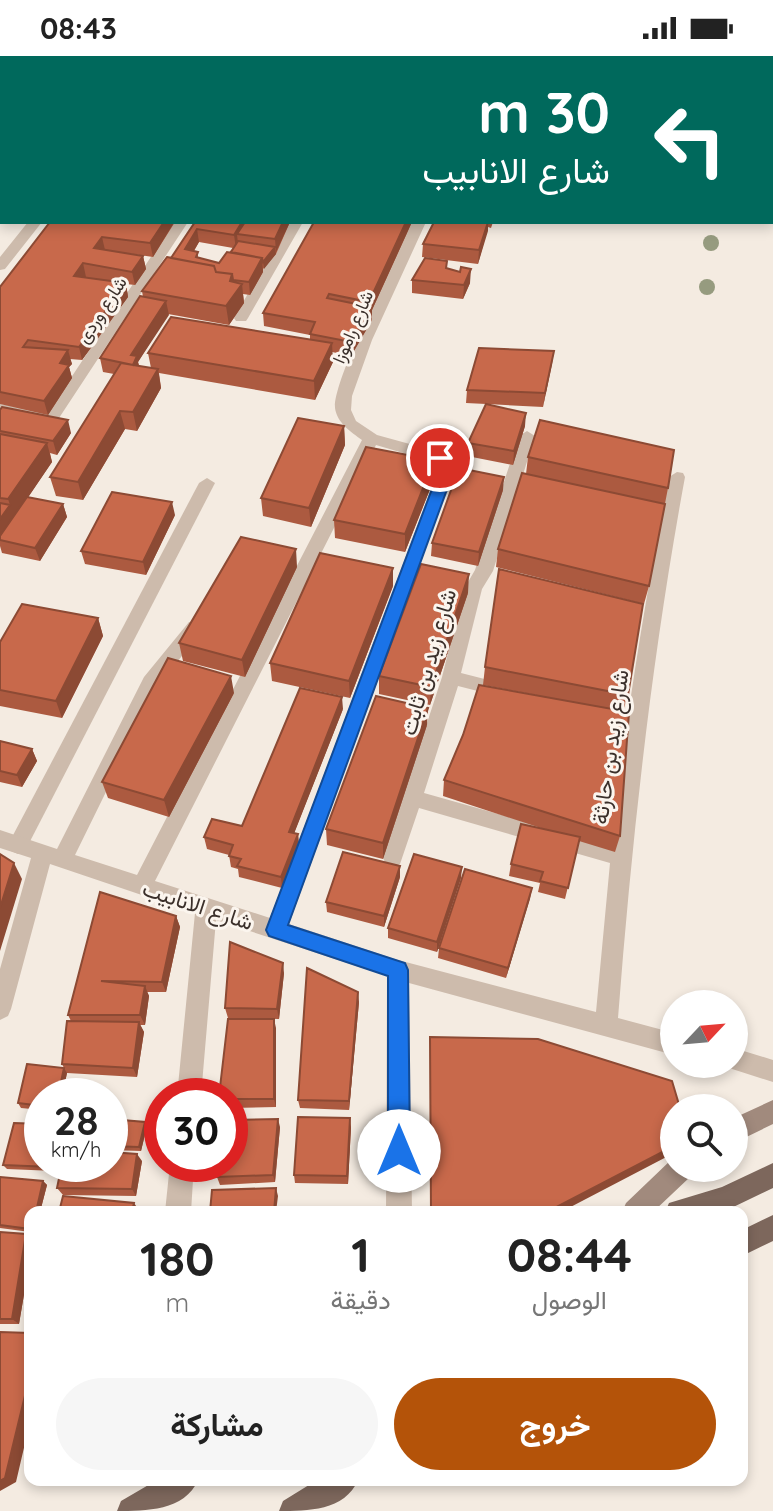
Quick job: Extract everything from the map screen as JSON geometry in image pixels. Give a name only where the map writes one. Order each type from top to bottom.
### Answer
[{"type":"main road","points":[[700,1206],[725,1199],[773,1175]]},
{"type":"main road","points":[[748,1240],[773,1228]]},
{"type":"main road","points":[[144,1497],[170,1486]]},
{"type":"main road","points":[[293,1511],[334,1486]]},
{"type":"street","points":[[0,266],[33,224]]},
{"type":"street","name":"شارع وردى","points":[[0,409],[51,417],[180,224]]},
{"type":"street","points":[[241,318],[295,224]]},
{"type":"street","name":"شارع راموزا","points":[[371,439],[350,424],[343,410],[344,396],[365,340],[418,224]]},
{"type":"street","name":"شارع زيد بن ثابت","points":[[393,858],[451,677],[466,588],[492,573],[520,482],[527,436]]},
{"type":"street","points":[[142,886],[320,554],[371,439],[433,455],[445,462],[447,468],[276,930]]},
{"type":"street","name":"شارع زيد بن حارثة","points":[[606,1027],[629,724],[662,515],[677,477]]},
{"type":"street","points":[[9,842],[207,483]]},
{"type":"street","points":[[0,1009],[53,857],[151,682],[186,640],[205,610]]},
{"type":"street","points":[[451,677],[522,696]]},
{"type":"street","points":[[412,798],[619,857]]},
{"type":"street","name":"شارع الانابيب","points":[[9,842],[398,970],[660,1040]]},
{"type":"street","points":[[191,1078],[206,907]]},
{"type":"street","points":[[398,970],[399,1206]]},
{"type":"street","points":[[748,1063],[773,1071]]},
{"type":"street","points":[[748,1124],[773,1112]]},
{"type":"street","points":[[178,1206],[180,1182]]},
{"type":"street","points":[[641,1206],[666,1182]]},
{"type":"building","points":[[48,224],[163,224],[150,243],[102,237],[94,248],[143,256],[132,272],[83,263],[74,276],[126,283],[79,347],[28,340],[23,347],[68,350],[60,363],[69,365],[44,401],[0,392],[0,287]]},
{"type":"building","points":[[194,224],[241,224],[234,235],[197,229],[185,249],[198,252],[196,257],[219,263],[227,252],[262,258],[249,282],[233,280],[232,274],[216,272],[214,266],[171,258]]},
{"type":"building","points":[[244,224],[282,224],[275,239],[237,234]]},
{"type":"building","points":[[313,224],[405,224],[369,302],[329,294],[327,298],[371,307],[351,342],[310,334],[315,322],[263,313]]},
{"type":"building","points":[[433,224],[487,224],[479,250],[423,244]]},
{"type":"building","points":[[238,241],[275,247],[263,262],[262,258],[231,252]]},
{"type":"building","points":[[167,257],[214,266],[216,272],[232,274],[230,281],[242,284],[226,306],[142,291]]},
{"type":"building","points":[[425,258],[447,261],[446,268],[460,272],[461,267],[471,269],[464,285],[412,280]]},
{"type":"building","points":[[140,296],[166,301],[131,355],[137,356],[133,365],[100,358]]},
{"type":"building","points":[[171,317],[332,343],[314,381],[148,353]]},
{"type":"building","points":[[479,348],[554,351],[545,393],[467,390]]},
{"type":"building","points":[[121,363],[158,369],[133,412],[120,411],[78,482],[50,477]]},
{"type":"building","points":[[486,404],[526,413],[514,451],[468,443]]},
{"type":"building","points":[[2,407],[68,420],[53,441],[0,431]]},
{"type":"building","points":[[298,418],[344,426],[309,508],[261,498]]},
{"type":"building","points":[[540,420],[674,450],[668,488],[528,457]]},
{"type":"building","points":[[0,434],[47,443],[8,499],[0,498]]},
{"type":"building","points":[[366,447],[434,460],[405,534],[334,520]]},
{"type":"building","points":[[459,468],[504,477],[479,552],[432,543]]},
{"type":"building","points":[[522,473],[665,504],[649,586],[498,549]]},
{"type":"building","points":[[112,492],[172,502],[143,562],[81,551]]},
{"type":"building","points":[[27,497],[63,504],[35,548],[0,540]]},
{"type":"building","points":[[0,503],[10,505],[0,519]]},
{"type":"building","points":[[241,537],[296,549],[242,660],[179,643]]},
{"type":"building","points":[[320,553],[393,568],[349,681],[270,663]]},
{"type":"building","points":[[421,564],[469,574],[431,687],[379,676]]},
{"type":"building","points":[[499,569],[643,604],[628,695],[485,667]]},
{"type":"building","points":[[22,604],[98,618],[56,701],[0,690],[0,642]]},
{"type":"building","points":[[168,658],[231,676],[164,800],[102,782]]},
{"type":"building","points":[[479,685],[629,712],[620,836],[444,780]]},
{"type":"building","points":[[300,688],[342,697],[289,832],[298,834],[281,877],[237,866],[241,859],[229,856],[233,845],[204,837],[212,819],[242,826]]},
{"type":"building","points":[[376,696],[428,708],[383,843],[326,829]]},
{"type":"building","points":[[0,741],[32,749],[17,775],[0,771]]},
{"type":"building","points":[[521,824],[580,837],[568,888],[540,881],[543,872],[511,864]]},
{"type":"building","points":[[343,852],[400,866],[384,916],[326,902]]},
{"type":"building","points":[[0,854],[14,863],[0,908]]},
{"type":"building","points":[[414,854],[462,867],[437,942],[388,928]]},
{"type":"building","points":[[465,869],[532,888],[508,968],[439,948]]},
{"type":"building","points":[[100,892],[176,916],[162,982],[101,981],[145,986],[140,1015],[68,1015]]},
{"type":"building","points":[[230,942],[283,963],[277,1009],[225,1008]]},
{"type":"building","points":[[307,968],[358,992],[349,1101],[298,1100]]},
{"type":"building","points":[[228,1019],[274,1019],[274,1099],[248,1099],[248,1078],[221,1078]]},
{"type":"building","points":[[67,1021],[139,1022],[133,1068],[62,1064]]},
{"type":"building","points":[[430,1037],[538,1039],[672,1081],[676,1094],[660,1094],[660,1153],[559,1206],[431,1206]]},
{"type":"building","points":[[27,1064],[64,1068],[62,1078],[24,1078],[24,1104],[18,1103]]},
{"type":"building","points":[[298,1117],[350,1118],[347,1176],[294,1175]]},
{"type":"building","points":[[278,1119],[273,1175],[248,1176],[248,1120]]},
{"type":"building","points":[[128,1121],[144,1122],[139,1147],[128,1147]]},
{"type":"building","points":[[14,1123],[24,1123],[24,1166],[3,1165]]},
{"type":"building","points":[[128,1153],[137,1154],[132,1189],[57,1188],[58,1182],[128,1182]]},
{"type":"building","points":[[0,1177],[43,1182],[37,1206],[24,1206],[24,1228],[0,1225]]},
{"type":"building","points":[[276,1188],[274,1206],[211,1206],[212,1190]]},
{"type":"building","points":[[63,1196],[134,1203],[133,1206],[60,1206]]},
{"type":"building","points":[[0,1232],[24,1234],[12,1319],[0,1319]]},
{"type":"building","points":[[0,1332],[24,1333],[24,1400],[5,1478],[0,1481]]},
{"type":"route","points":[[399,1151],[398,970],[276,930],[447,468],[440,458]]}]
